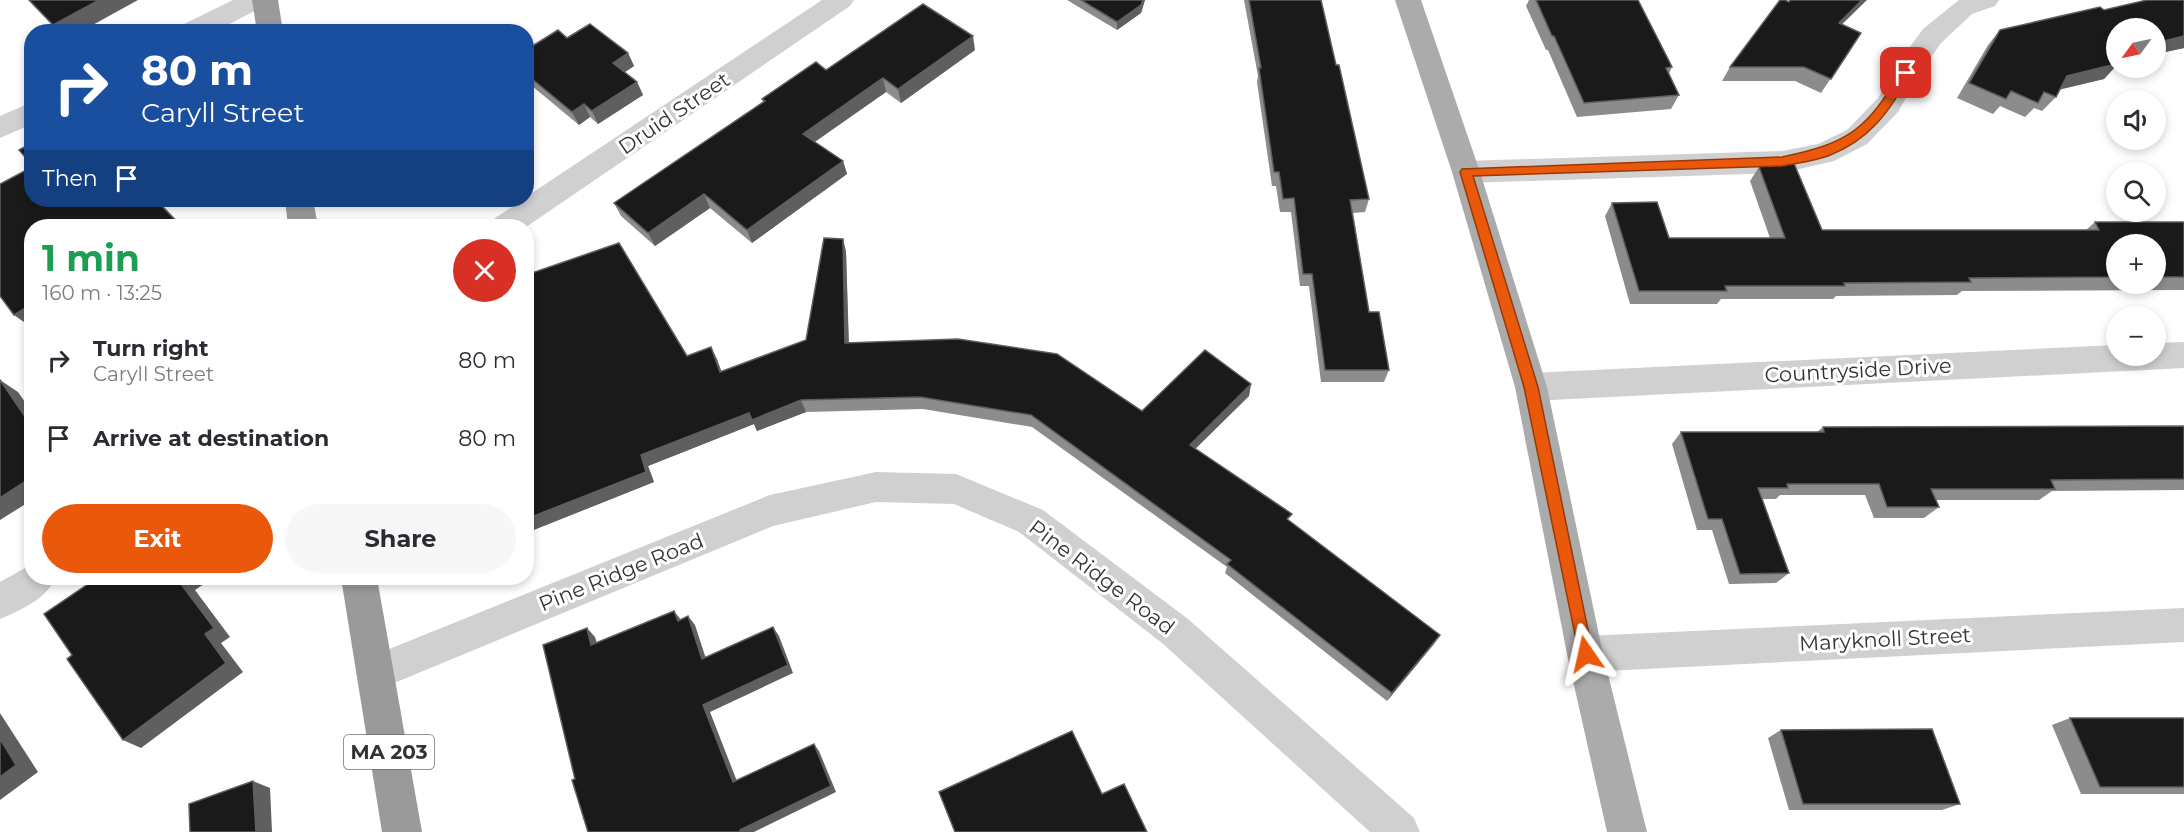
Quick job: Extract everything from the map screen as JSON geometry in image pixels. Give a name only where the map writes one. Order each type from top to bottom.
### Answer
[{"type":"highway","points":[[265,0],[269,24]]},
{"type":"highway","name":"MA 203","points":[[360,585],[402,832]]},
{"type":"main road","points":[[1408,0],[1466,172],[1531,387],[1586,654],[1627,832]]},
{"type":"street","points":[[207,24],[255,0]]},
{"type":"street","name":"Druid Street","points":[[516,219],[841,0]]},
{"type":"street","points":[[1466,172],[1782,162],[1824,153],[1857,137],[1888,105],[1906,73],[1932,36],[1963,8],[1986,0]]},
{"type":"street","points":[[0,128],[24,116]]},
{"type":"street","name":"Countryside Drive","points":[[1531,387],[2184,355]]},
{"type":"street","name":"Pine Ridge Road","points":[[375,673],[770,511],[876,487],[956,489],[1031,521],[1166,624],[1400,832]]},
{"type":"street","points":[[0,602],[26,585]]},
{"type":"street","name":"Maryknoll Street","points":[[1586,654],[2184,625]]},
{"type":"building","points":[[29,0],[99,0],[55,24],[52,24]]},
{"type":"building","points":[[1081,0],[1143,0],[1141,5],[1117,22]]},
{"type":"building","points":[[1249,0],[1321,0],[1336,65],[1339,65],[1369,199],[1350,200],[1369,312],[1379,312],[1389,370],[1325,370],[1312,274],[1303,274],[1294,198],[1283,199],[1279,172],[1274,172],[1259,68],[1261,68]]},
{"type":"building","points":[[1536,0],[1638,0],[1672,67],[1666,68],[1679,95],[1584,103]]},
{"type":"building","points":[[1780,0],[1789,2],[1790,0],[1862,0],[1839,23],[1861,33],[1831,79],[1804,67],[1730,67]]},
{"type":"building","points":[[2147,0],[2184,0],[2184,36],[2166,40],[2166,18],[2106,18],[2106,66],[2067,76],[2056,97],[2044,92],[2038,103],[2011,91],[2006,99],[1969,83],[2000,30],[2100,7],[2104,10]]},
{"type":"building","points":[[923,4],[973,36],[898,89],[883,78],[803,134],[843,161],[747,230],[704,194],[648,233],[614,203],[765,101],[762,99],[816,62],[826,70]]},
{"type":"building","points":[[590,24],[628,53],[613,63],[637,82],[592,111],[584,104],[572,112],[534,81],[534,45],[558,30],[567,38]]},
{"type":"building","points":[[1793,161],[1822,230],[2099,230],[2095,222],[2184,222],[2184,277],[2166,277],[2166,234],[2106,234],[2106,277],[1969,278],[1971,282],[1844,283],[1845,286],[1725,286],[1727,291],[1639,291],[1612,203],[1657,202],[1669,238],[1785,238],[1759,167],[1772,162]]},
{"type":"building","points":[[24,171],[24,207],[163,207],[174,219],[24,219],[24,309],[14,315],[0,296],[0,184]]},
{"type":"building","points":[[824,238],[843,239],[845,343],[958,339],[1057,354],[1142,411],[1205,350],[1251,384],[1190,445],[1292,514],[1287,519],[1440,635],[1392,693],[1227,564],[1231,560],[1031,415],[920,397],[801,400],[752,420],[749,413],[641,455],[646,472],[534,516],[534,272],[619,243],[687,356],[711,347],[720,372],[806,340]]},
{"type":"building","points":[[0,380],[24,415],[24,482],[0,498]]},
{"type":"building","points":[[2184,426],[2184,479],[2051,480],[2055,489],[1931,489],[1939,507],[1887,507],[1879,484],[1787,484],[1788,488],[1758,488],[1789,573],[1740,574],[1722,519],[1708,519],[1681,432],[1824,432],[1823,427]]},
{"type":"building","points":[[87,585],[182,585],[214,628],[205,634],[226,663],[123,740],[67,659],[72,655],[44,614]]},
{"type":"building","points":[[674,611],[678,621],[688,616],[702,659],[773,627],[788,665],[703,705],[733,782],[814,744],[831,786],[740,832],[588,832],[572,780],[575,779],[543,645],[587,628],[591,645]]},
{"type":"building","points":[[2070,718],[2184,718],[2184,787],[2100,787]]},
{"type":"building","points":[[1932,729],[1960,804],[1803,804],[1781,730]]},
{"type":"building","points":[[1072,731],[1102,794],[1124,784],[1147,832],[955,832],[939,792]]},
{"type":"building","points":[[0,739],[16,765],[0,777]]},
{"type":"building","points":[[253,781],[256,832],[190,832],[189,804]]},
{"type":"route","points":[[1586,654],[1531,387],[1466,172],[1782,162],[1824,153],[1857,137],[1888,105],[1906,73]]}]
